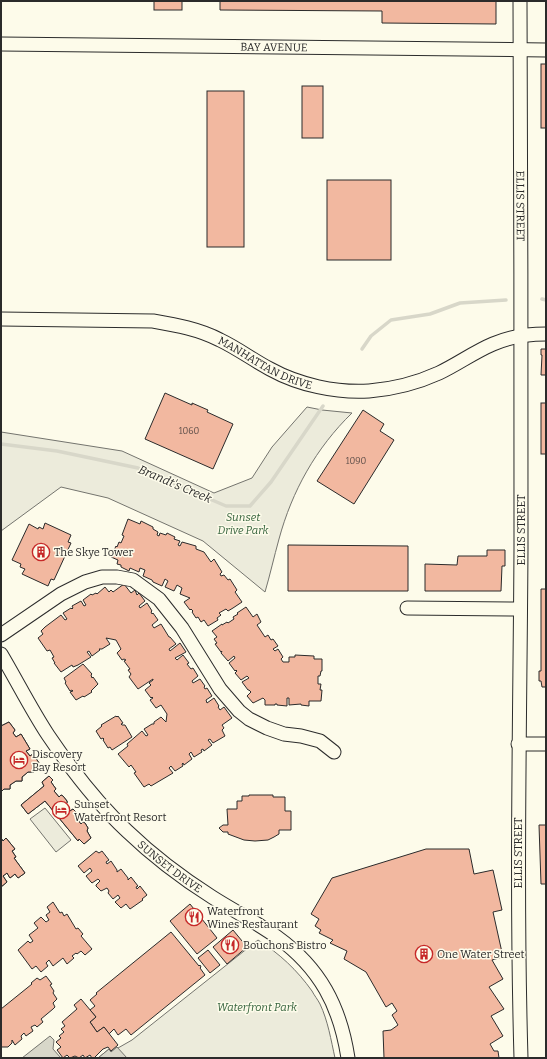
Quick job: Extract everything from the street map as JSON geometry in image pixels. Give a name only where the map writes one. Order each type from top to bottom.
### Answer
[{"type":"street","name":"ELLIS STREET","points":[[520,1],[522,336],[518,907],[521,1058]]},
{"type":"street","name":"BAY AVENUE","points":[[1,44],[303,46],[546,50]]},
{"type":"street","name":"MANHATTAN DRIVE","points":[[1,319],[153,321],[174,324],[196,330],[219,339],[270,369],[287,377],[320,387],[368,391],[389,389],[414,383],[439,373],[494,343],[522,336],[546,334]]},
{"type":"street","points":[[1,635],[61,594],[85,582],[102,577],[117,577],[133,580],[159,599],[182,628],[220,689],[239,711],[267,728],[284,734],[301,736],[320,741],[334,752]]},
{"type":"street","points":[[407,608],[520,609]]},
{"type":"street","name":"SUNSET DRIVE","points":[[1,654],[29,704],[59,750],[99,802],[126,830],[175,872],[277,937],[311,968],[335,1006],[343,1030],[348,1058]]},
{"type":"street","points":[[518,744],[546,744]]},
{"type":"green space","name":"Sunset Drive Park","points":[[307,407],[352,413],[327,441],[298,487],[284,521],[265,592],[203,541],[108,498],[61,487],[1,531],[1,432],[122,451],[214,493],[252,478],[272,447]]},
{"type":"green space","points":[[45,808],[71,840],[56,852],[30,819]]},
{"type":"green space","name":"Waterfront Park","points":[[258,940],[288,963],[312,991],[320,1004],[325,1017],[335,1058],[98,1058],[109,1049],[111,1052],[132,1040]]},
{"type":"shaded area","points":[[50,1036],[54,1040],[53,1049],[61,1058],[22,1058]]},
{"type":"shaded area","points":[[117,1047],[127,1058],[98,1058],[109,1049],[111,1052]]},
{"type":"building","points":[[154,1],[182,1],[182,10],[154,10]]},
{"type":"building","points":[[220,1],[496,1],[496,24],[382,23],[382,11],[220,10]]},
{"type":"building","points":[[541,64],[546,64],[546,128],[541,128]]},
{"type":"building","points":[[302,86],[323,86],[323,138],[302,138]]},
{"type":"building","points":[[207,91],[244,91],[244,247],[207,247]]},
{"type":"building","points":[[327,180],[391,180],[391,260],[327,260]]},
{"type":"building","points":[[541,349],[546,349],[546,375],[541,375]]},
{"type":"building","points":[[165,393],[192,405],[192,403],[208,410],[207,412],[233,424],[213,469],[145,439]]},
{"type":"building","points":[[541,403],[546,403],[546,454],[541,454]]},
{"type":"building","points":[[363,410],[384,424],[380,431],[394,440],[354,504],[317,481]]},
{"type":"building","points":[[128,519],[140,524],[141,521],[153,527],[153,529],[158,532],[157,535],[159,536],[160,533],[166,535],[167,533],[175,537],[174,539],[180,541],[178,545],[180,546],[182,542],[196,546],[196,549],[204,552],[211,562],[214,559],[222,572],[220,574],[221,576],[224,575],[228,580],[230,579],[237,590],[235,592],[242,602],[228,611],[226,609],[219,613],[221,615],[217,618],[218,620],[208,626],[204,620],[201,622],[198,617],[196,618],[192,612],[193,611],[191,609],[190,610],[184,602],[190,598],[180,594],[182,588],[177,585],[174,591],[165,587],[168,581],[165,579],[162,586],[143,576],[145,570],[140,568],[139,572],[130,568],[129,571],[121,567],[121,565],[117,564],[118,560],[111,557],[116,546],[117,547],[119,542],[121,543],[124,536],[122,535]]},
{"type":"building","name":"The Skye Tower","points":[[45,523],[71,535],[68,542],[71,543],[54,580],[51,579],[48,586],[22,574],[25,569],[20,567],[21,564],[12,560],[29,524],[38,529],[39,527],[43,529]]},
{"type":"building","points":[[288,545],[408,546],[408,591],[288,591]]},
{"type":"building","points":[[487,550],[505,550],[505,566],[502,566],[501,591],[425,591],[425,564],[457,565],[458,556],[487,556]]},
{"type":"building","points":[[124,584],[131,593],[135,590],[137,595],[139,593],[145,601],[139,606],[140,608],[147,603],[152,611],[152,614],[153,613],[158,620],[152,625],[154,628],[161,624],[169,637],[176,644],[169,649],[170,651],[180,643],[186,652],[175,658],[177,660],[183,655],[189,663],[187,664],[191,669],[193,668],[198,676],[192,681],[193,683],[200,679],[205,686],[205,689],[207,688],[212,696],[206,700],[207,703],[214,698],[220,710],[224,707],[232,718],[222,725],[224,728],[222,730],[225,736],[213,743],[210,739],[208,740],[212,745],[204,751],[203,749],[201,750],[202,752],[194,757],[191,752],[189,754],[192,759],[184,765],[183,763],[183,766],[175,771],[171,766],[169,768],[173,773],[151,786],[149,784],[144,787],[134,773],[136,772],[131,765],[129,767],[118,754],[142,731],[146,736],[148,735],[144,729],[154,724],[154,722],[161,717],[166,722],[167,714],[161,705],[156,708],[150,700],[153,698],[151,698],[145,690],[151,685],[149,683],[153,679],[138,689],[129,677],[131,674],[128,670],[130,669],[124,661],[126,660],[122,660],[117,653],[121,649],[116,640],[106,638],[110,644],[102,649],[99,649],[100,650],[92,656],[89,651],[87,652],[91,657],[78,665],[73,667],[72,665],[61,672],[54,663],[52,658],[54,657],[50,650],[47,651],[38,638],[43,634],[41,631],[45,627],[61,615],[65,620],[67,619],[63,613],[71,608],[72,609],[72,606],[81,601],[84,606],[86,605],[83,600],[91,594],[97,594],[105,587],[109,592],[111,590],[113,592]]},
{"type":"building","points":[[541,589],[546,589],[546,687],[542,687],[541,681],[539,681],[539,671],[541,671]]},
{"type":"building","points":[[246,607],[253,617],[257,614],[261,622],[257,625],[265,637],[268,635],[278,646],[273,649],[275,651],[278,649],[283,657],[281,659],[283,662],[289,662],[289,657],[295,657],[295,655],[314,656],[314,659],[322,659],[322,671],[320,676],[318,676],[318,684],[321,684],[320,690],[322,690],[321,701],[309,701],[309,706],[301,704],[289,705],[289,698],[287,698],[287,706],[277,704],[265,705],[265,700],[263,698],[253,703],[247,696],[251,692],[242,682],[249,678],[247,676],[241,680],[235,673],[237,671],[235,671],[229,663],[235,658],[234,656],[228,661],[221,653],[222,651],[221,652],[215,644],[217,643],[214,639],[217,637],[212,631],[222,624],[228,623],[234,619],[233,617],[238,614],[237,613]]},
{"type":"building","points":[[83,664],[98,684],[91,691],[92,692],[76,700],[70,692],[73,691],[70,691],[64,678]]},
{"type":"building","points":[[118,716],[123,723],[121,724],[122,725],[125,725],[132,737],[112,750],[110,747],[108,748],[103,740],[104,739],[101,739],[96,731],[102,726],[101,725]]},
{"type":"building","name":"Discovery Bay Resort","points":[[9,722],[15,730],[13,733],[16,737],[21,734],[30,749],[26,751],[30,756],[33,754],[39,763],[34,767],[34,772],[28,772],[22,777],[22,781],[16,781],[10,785],[10,789],[4,789],[1,792],[1,726]]},
{"type":"building","name":"Discovery Bay Resort","points":[[9,722],[15,730],[13,733],[16,737],[21,734],[30,749],[26,751],[30,756],[33,754],[39,763],[34,767],[34,772],[28,772],[22,777],[22,781],[16,781],[10,785],[10,789],[4,789],[1,792],[1,726]]},
{"type":"building","name":"Sunset Waterfront Resort","points":[[49,776],[53,780],[51,782],[56,789],[54,791],[59,797],[61,795],[63,796],[67,801],[65,805],[70,811],[73,809],[79,815],[77,819],[81,824],[83,822],[85,823],[88,828],[87,831],[91,838],[84,844],[79,839],[78,841],[45,801],[28,814],[21,805],[44,786],[42,782]]},
{"type":"building","name":"Sunset Waterfront Resort","points":[[49,776],[53,780],[51,782],[56,789],[54,791],[59,797],[61,795],[63,796],[67,801],[65,805],[70,811],[73,809],[79,815],[77,819],[81,824],[83,822],[85,823],[88,828],[87,831],[91,838],[84,844],[79,839],[78,841],[45,801],[28,814],[21,805],[44,786],[42,782]]},
{"type":"building","points":[[273,795],[273,797],[285,797],[285,811],[291,811],[291,830],[279,830],[279,834],[268,840],[255,841],[244,840],[228,834],[228,832],[223,832],[219,828],[223,825],[228,825],[227,809],[237,809],[237,801],[242,801],[242,796]]},
{"type":"building","points":[[539,825],[546,825],[546,884],[541,884]]},
{"type":"building","points":[[1,838],[3,841],[6,838],[15,849],[12,851],[16,857],[14,858],[25,873],[18,878],[15,874],[10,878],[7,873],[3,876],[7,882],[1,887]]},
{"type":"building","points":[[1,838],[3,841],[6,838],[15,849],[12,851],[16,857],[14,858],[25,873],[18,878],[15,874],[10,878],[7,873],[3,876],[7,882],[1,887]]},
{"type":"building","name":"One Water Street","points":[[426,849],[469,849],[474,874],[493,870],[502,910],[493,912],[503,957],[492,960],[503,979],[489,987],[504,1009],[491,1016],[503,1036],[490,1044],[494,1051],[498,1051],[499,1058],[384,1058],[383,1031],[391,1030],[398,1025],[392,1015],[397,1011],[392,1003],[386,1007],[366,972],[344,959],[347,951],[330,943],[333,940],[319,933],[321,930],[315,926],[319,919],[311,914],[332,878]]},
{"type":"building","points":[[96,851],[99,853],[102,851],[109,860],[106,862],[107,864],[111,861],[117,872],[121,869],[128,880],[131,877],[138,886],[136,887],[137,889],[140,886],[147,895],[142,899],[143,900],[130,909],[126,904],[121,908],[115,902],[120,898],[118,895],[113,899],[108,893],[109,891],[107,888],[101,891],[96,886],[100,881],[98,879],[92,883],[91,882],[86,876],[92,871],[90,868],[84,873],[78,866]]},
{"type":"building","points":[[53,902],[60,913],[62,912],[64,916],[67,914],[76,929],[78,928],[83,934],[81,936],[92,949],[85,955],[81,951],[77,954],[76,953],[72,956],[74,958],[67,964],[63,958],[53,966],[49,960],[46,963],[48,966],[41,972],[36,966],[32,969],[18,950],[28,941],[30,943],[33,941],[29,935],[38,928],[34,923],[41,917],[46,922],[49,920],[46,915],[50,912],[47,907]]},
{"type":"building","points":[[190,904],[217,938],[197,954],[170,921]]},
{"type":"building","points":[[233,930],[247,947],[227,964],[213,947]]},
{"type":"building","points":[[171,932],[199,966],[200,965],[200,968],[205,975],[131,1035],[126,1029],[118,1035],[114,1029],[109,1034],[104,1027],[97,1032],[90,1022],[96,1017],[90,1010],[95,1006],[90,1000],[97,994],[96,993]]},
{"type":"building","points":[[208,950],[220,965],[210,973],[198,958]]},
{"type":"building","points":[[46,976],[52,984],[50,985],[57,999],[53,1003],[55,1007],[41,1019],[43,1022],[37,1027],[35,1025],[31,1027],[33,1031],[26,1036],[24,1033],[21,1036],[22,1039],[15,1045],[12,1040],[12,1043],[8,1047],[1,1047],[1,1009],[32,984],[31,983],[37,978],[40,980]]},
{"type":"building","points":[[81,999],[96,1017],[90,1022],[97,1032],[104,1027],[118,1045],[111,1051],[108,1047],[103,1049],[94,1058],[90,1055],[85,1058],[83,1055],[79,1058],[75,1056],[70,1058],[67,1055],[63,1058],[57,1050],[61,1047],[56,1042],[61,1038],[59,1036],[64,1032],[61,1029],[65,1026],[62,1022],[77,1009],[74,1005]]},
{"type":"waterway","name":"Brandt's Creek","points":[[542,299],[546,300]]},
{"type":"waterway","name":"Brandt's Creek","points":[[362,349],[371,336],[391,320],[430,314],[460,303],[506,300]]},
{"type":"waterway","name":"Brandt's Creek","points":[[1,444],[57,451],[138,468],[226,506],[250,506],[271,482],[323,406]]},
{"type":"place","name":"The Skye Tower","points":[[41,552]]},
{"type":"place","name":"Discovery Bay Resort","points":[[19,760]]},
{"type":"place","name":"Sunset Waterfront Resort","points":[[61,810]]},
{"type":"place","name":"Waterfront Wines Restaurant","points":[[194,917]]},
{"type":"place","name":"Bouchons Bistro","points":[[230,945]]},
{"type":"place","name":"One Water Street","points":[[424,954]]}]
